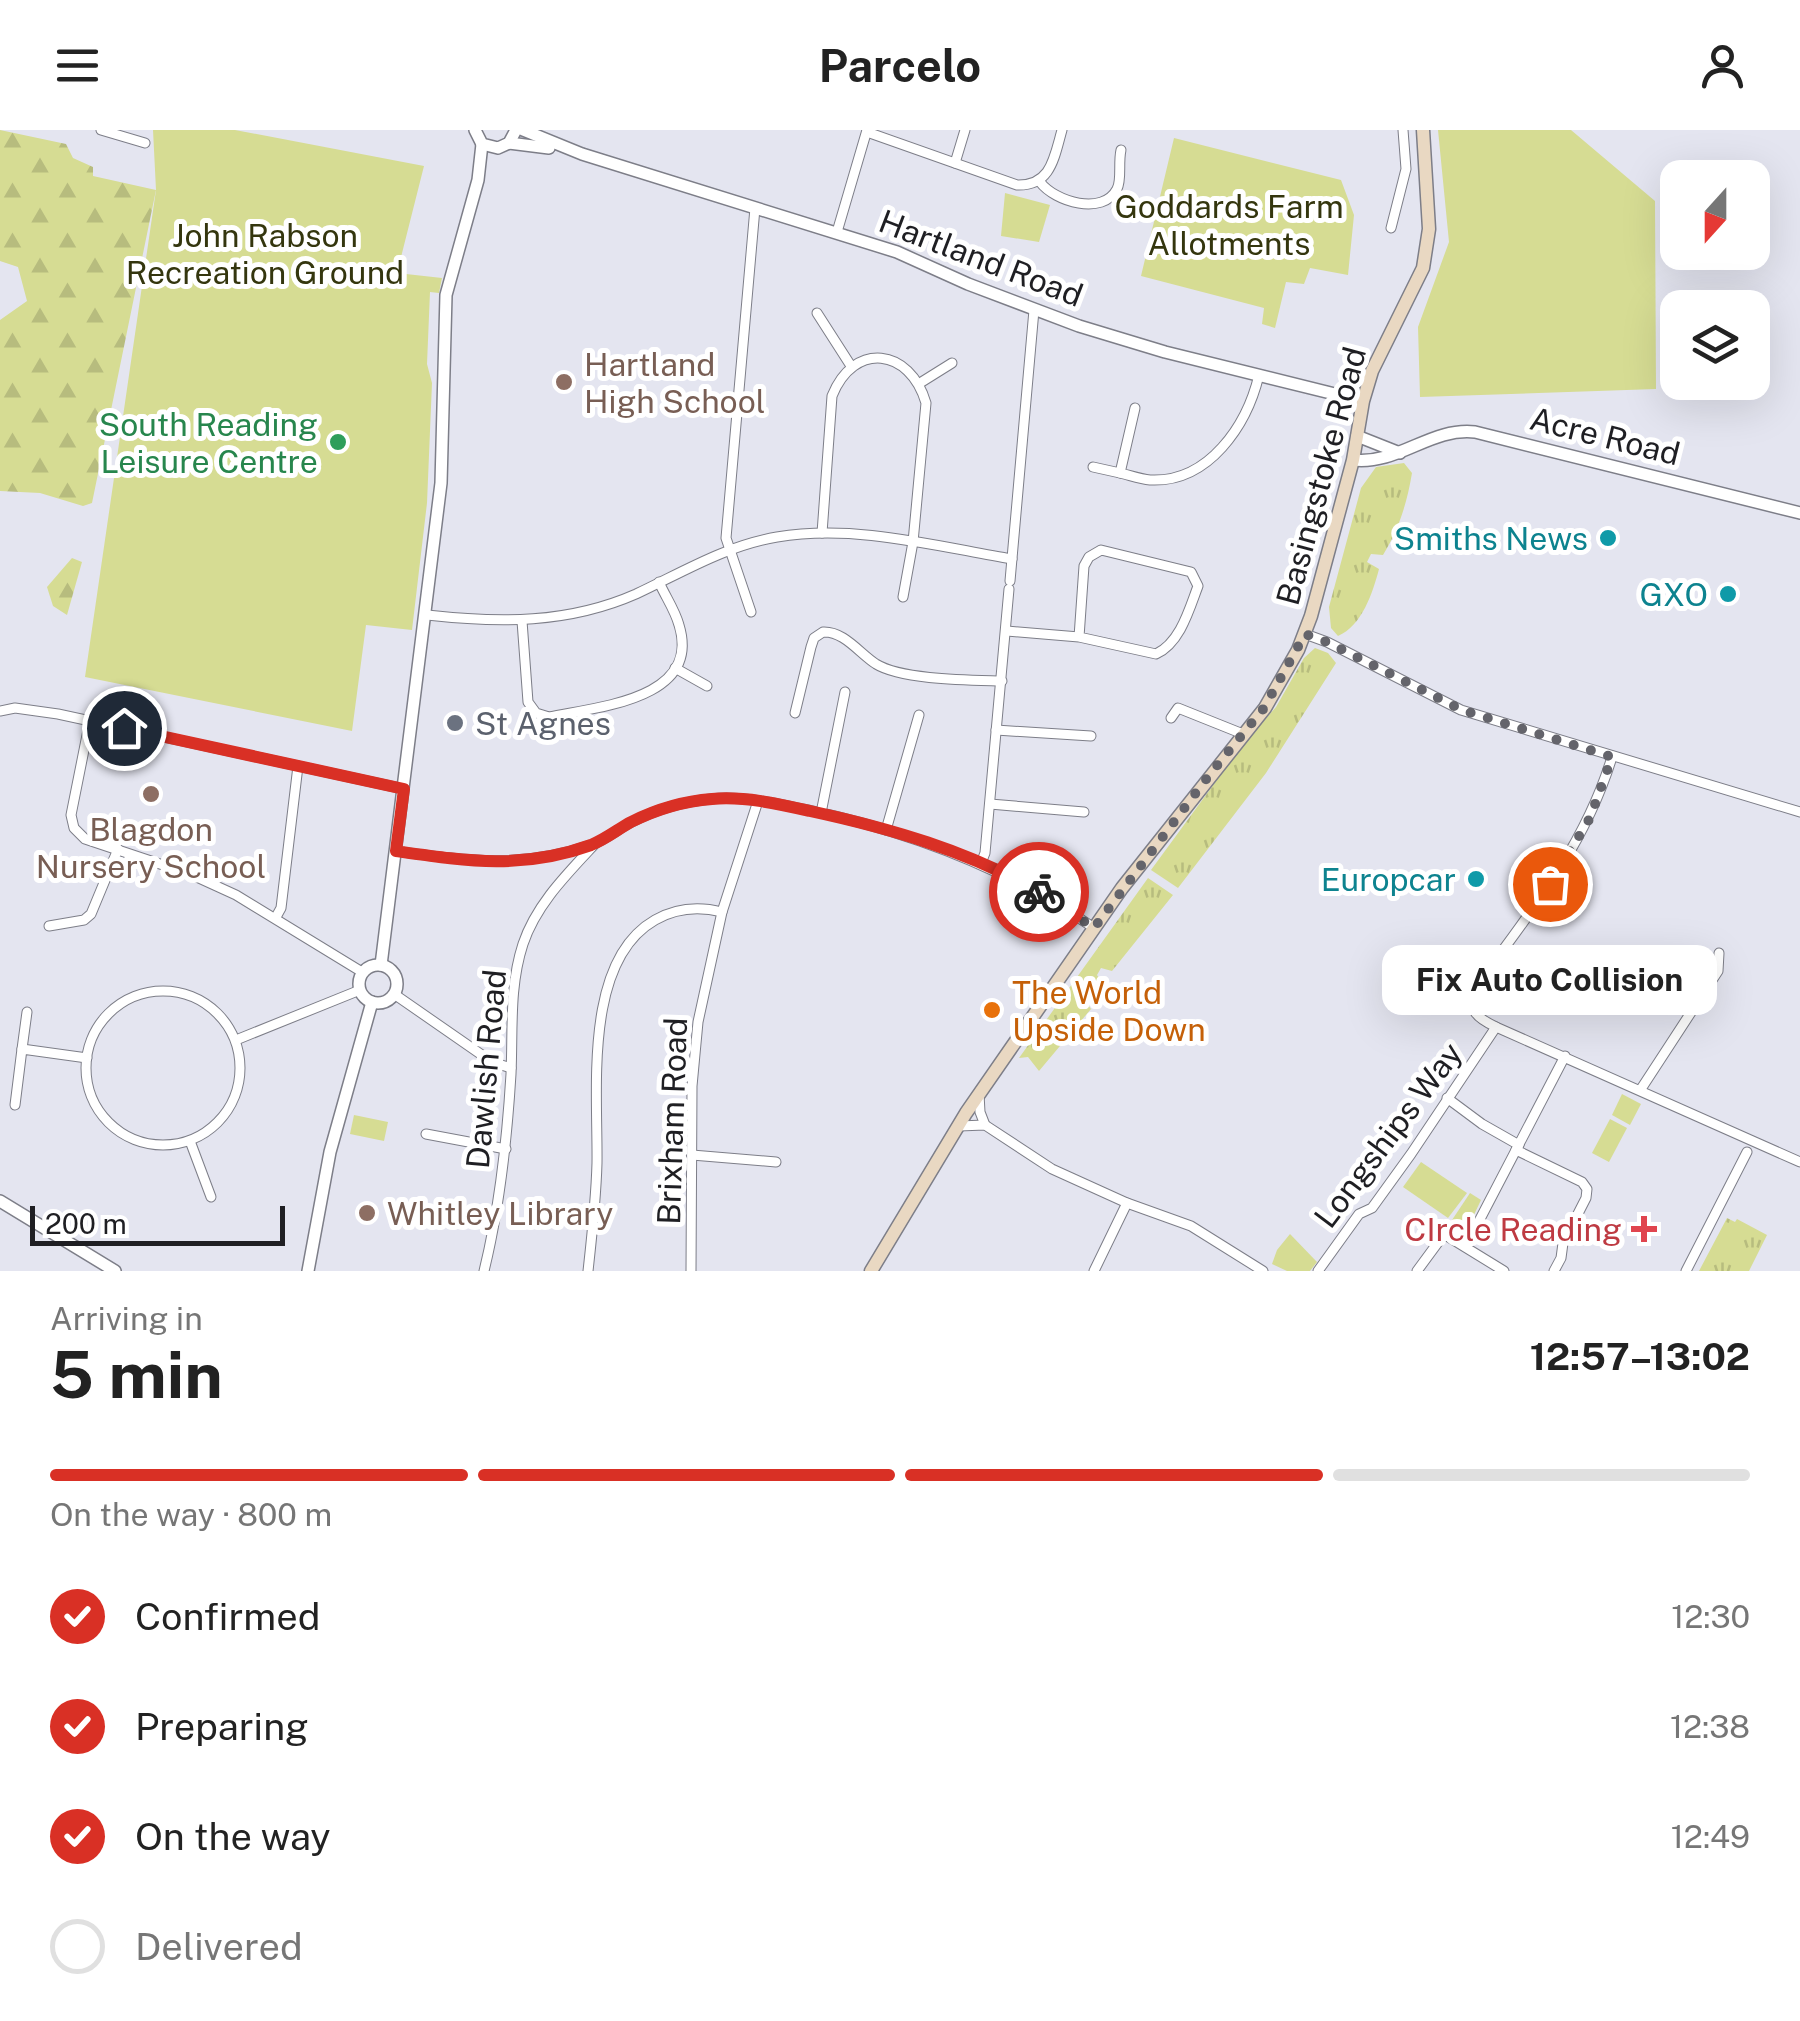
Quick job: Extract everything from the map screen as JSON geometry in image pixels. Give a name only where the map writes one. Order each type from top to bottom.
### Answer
[{"type":"main road","name":"Basingstoke Road","points":[[871,1271],[979,1094],[1122,888],[1264,708],[1305,634],[1353,460],[1363,401],[1382,348],[1408,304],[1423,268],[1429,230],[1423,130]]},
{"type":"street","points":[[101,130],[146,144]]},
{"type":"street","points":[[478,180],[520,130]]},
{"type":"street","name":"Hartland Road","points":[[520,130],[582,154],[897,252],[1034,310],[1166,352],[1363,401]]},
{"type":"street","points":[[955,162],[965,130]]},
{"type":"street","points":[[837,232],[867,131],[1017,185],[1040,182],[1048,172],[1062,130]]},
{"type":"street","points":[[1391,228],[1406,169],[1403,130]]},
{"type":"street","points":[[381,965],[440,483],[446,295],[478,180],[476,134]]},
{"type":"street","name":"Hartland Road","points":[[476,134],[503,146],[582,154]]},
{"type":"street","points":[[1040,182],[1048,193],[1091,205],[1105,202],[1117,190],[1122,150]]},
{"type":"street","points":[[1406,169],[1424,168]]},
{"type":"street","points":[[751,612],[726,538],[755,208]]},
{"type":"street","points":[[981,863],[1002,681],[1034,310]]},
{"type":"street","points":[[816,313],[851,366]]},
{"type":"street","points":[[822,533],[832,396],[851,366],[872,359],[893,360],[909,369],[920,383],[926,403],[913,542],[903,598]]},
{"type":"street","points":[[920,383],[952,363]]},
{"type":"street","points":[[1092,468],[1150,480],[1179,476],[1198,467],[1238,429],[1252,402],[1259,375]]},
{"type":"street","points":[[1120,472],[1135,408]]},
{"type":"street","name":"Acre Road","points":[[1353,460],[1379,460],[1438,434],[1475,432],[1800,513]]},
{"type":"street","points":[[1357,436],[1400,452]]},
{"type":"street","points":[[426,615],[522,621],[594,610],[730,549],[777,537],[870,534],[1012,558]]},
{"type":"street","points":[[1006,631],[1079,637],[1150,655],[1167,649],[1186,618],[1198,586],[1191,572],[1102,550],[1089,557],[1084,566],[1079,637]]},
{"type":"street","points":[[522,621],[528,702],[536,712],[549,717],[642,696],[665,682],[675,668],[681,648],[680,626],[659,582]]},
{"type":"street","points":[[795,713],[811,646],[823,632],[841,635],[889,670],[959,680],[1002,681]]},
{"type":"street","points":[[1305,634],[1462,710],[1800,812]]},
{"type":"street","points":[[675,668],[706,686]]},
{"type":"street","points":[[821,813],[845,692]]},
{"type":"street","points":[[788,694],[799,698]]},
{"type":"street","points":[[0,712],[15,708],[90,720],[404,789]]},
{"type":"street","points":[[1170,718],[1178,708],[1243,734]]},
{"type":"street","points":[[886,830],[918,715]]},
{"type":"street","points":[[90,720],[72,816],[74,828],[85,839],[190,874],[276,917],[362,972]]},
{"type":"street","points":[[996,730],[1091,736]]},
{"type":"street","points":[[1612,757],[1590,818],[1570,856],[1474,989],[1472,1012],[1480,1020],[1800,1162]]},
{"type":"street","points":[[276,917],[281,908],[298,766]]},
{"type":"street","points":[[396,851],[482,863],[547,858],[596,843],[653,812],[712,798],[758,801],[886,830],[981,863],[1036,890],[1094,928]]},
{"type":"street","name":"Brixham Road","points":[[691,1271],[692,1086],[698,1022],[708,962],[758,801]]},
{"type":"street","points":[[990,804],[1084,812]]},
{"type":"street","name":"Dawlish Road","points":[[484,1271],[506,1149],[514,984],[524,943],[542,906],[596,843]]},
{"type":"street","points":[[49,926],[84,920],[91,914],[118,849]]},
{"type":"street","points":[[547,858],[561,880]]},
{"type":"street","points":[[588,1271],[596,1182],[600,1049],[611,972],[624,946],[645,926],[670,912],[704,907],[722,912]]},
{"type":"street","points":[[1641,1089],[1718,971],[1720,953]]},
{"type":"street","points":[[381,965],[395,976],[394,994],[384,1002],[372,1002],[360,990],[362,972],[370,966],[381,965]]},
{"type":"street","points":[[236,1040],[360,990]]},
{"type":"street","points":[[152,991],[177,991],[198,999],[221,1015],[236,1040],[240,1080],[234,1100],[206,1132],[190,1141],[164,1145],[140,1142],[113,1127],[92,1099],[86,1080],[86,1058],[92,1035],[107,1014],[128,999],[152,991]]},
{"type":"street","points":[[394,994],[492,1062],[511,1068]]},
{"type":"street","points":[[308,1271],[330,1152],[372,1002]]},
{"type":"street","points":[[14,1104],[26,1012]]},
{"type":"street","name":"Longships Way","points":[[1318,1271],[1360,1214],[1372,1208],[1496,1027]]},
{"type":"street","points":[[22,1049],[86,1058]]},
{"type":"street","points":[[1466,1246],[1565,1056]]},
{"type":"street","points":[[979,1094],[986,1125],[1052,1168],[1127,1203],[1190,1226],[1263,1271]]},
{"type":"street","points":[[1446,1098],[1518,1148],[1582,1182],[1587,1190],[1554,1271]]},
{"type":"street","points":[[958,1126],[986,1125]]},
{"type":"street","points":[[426,1134],[506,1149]]},
{"type":"street","points":[[190,1141],[211,1196]]},
{"type":"street","points":[[1686,1271],[1747,1152]]},
{"type":"street","points":[[692,1155],[776,1162]]},
{"type":"street","points":[[0,1201],[114,1271]]},
{"type":"street","points":[[1094,1271],[1127,1203]]},
{"type":"street","points":[[1416,1271],[1442,1237],[1452,1237],[1504,1271],[1517,1271]]},
{"type":"green space","points":[[0,130],[66,144],[73,158],[93,167],[93,176],[156,190],[92,503],[83,506],[40,493],[0,491],[0,320],[27,301],[18,267],[0,261]]},
{"type":"green space","name":"John Rabson Recreation Ground","points":[[153,130],[235,130],[424,166],[397,273],[442,278],[439,293],[430,292],[427,364],[432,383],[427,503],[412,630],[366,625],[352,731],[85,677],[156,190]]},
{"type":"green space","points":[[1438,130],[1571,130],[1655,201],[1656,389],[1420,397],[1418,327],[1449,242]]},
{"type":"green space","name":"Goddards Farm Allotments","points":[[1174,138],[1341,180],[1354,215],[1348,275],[1310,268],[1304,284],[1286,282],[1275,328],[1262,324],[1264,308],[1141,276]]},
{"type":"green space","points":[[1005,193],[1050,205],[1039,242],[1001,236]]},
{"type":"green space","points":[[1404,463],[1412,473],[1398,526],[1383,555],[1371,554],[1367,562],[1379,569],[1373,588],[1354,625],[1338,636],[1331,628],[1329,607],[1361,488],[1376,467]]},
{"type":"green space","points":[[72,558],[82,562],[67,615],[53,606],[47,587]]},
{"type":"green space","points":[[1315,648],[1328,653],[1336,663],[1266,773],[1178,888],[1151,870],[1241,747],[1276,707],[1304,658]]},
{"type":"green space","points":[[1148,878],[1173,895],[1112,971],[1101,968],[1097,975],[1105,987],[1095,993],[1086,990],[1081,995],[1091,1009],[1039,1071],[1028,1057],[1019,1058]]},
{"type":"green space","points":[[1622,1094],[1641,1104],[1630,1125],[1612,1115]]},
{"type":"green space","points":[[354,1115],[388,1122],[384,1141],[350,1134]]},
{"type":"green space","points":[[1610,1119],[1627,1128],[1609,1162],[1592,1153]]},
{"type":"green space","points":[[1421,1162],[1467,1193],[1448,1218],[1403,1187]]},
{"type":"green space","points":[[1470,1193],[1481,1200],[1463,1238],[1446,1229]]},
{"type":"green space","points":[[1727,1218],[1767,1235],[1749,1271],[1699,1271]]},
{"type":"green space","points":[[1290,1234],[1317,1262],[1310,1271],[1287,1271],[1272,1264]]},
{"type":"way so far","points":[[1039,892],[1094,928],[1264,708],[1305,634],[1462,710],[1612,757],[1590,818],[1550,884]]},
{"type":"place","name":"Hartland High School","points":[[564,382]]},
{"type":"place","name":"South Reading Leisure Centre","points":[[338,442]]},
{"type":"place","name":"Smiths News","points":[[1608,538]]},
{"type":"place","name":"GXO","points":[[1728,594]]},
{"type":"place","name":"St Agnes","points":[[455,723]]},
{"type":"place","name":"Blagdon Nursery School","points":[[151,794]]},
{"type":"place","name":"Europcar","points":[[1476,879]]},
{"type":"place","name":"Fix Auto Collision","points":[[1550,884]]},
{"type":"place","name":"The World Upside Down","points":[[992,1010]]},
{"type":"place","name":"Whitley Library","points":[[367,1213]]},
{"type":"place","name":"CIrcle Reading","points":[[1644,1229]]},
{"type":"route","points":[[124,728],[404,789],[396,851],[482,863],[547,858],[596,843],[653,812],[712,798],[758,801],[864,823],[959,854],[1039,892]]}]
